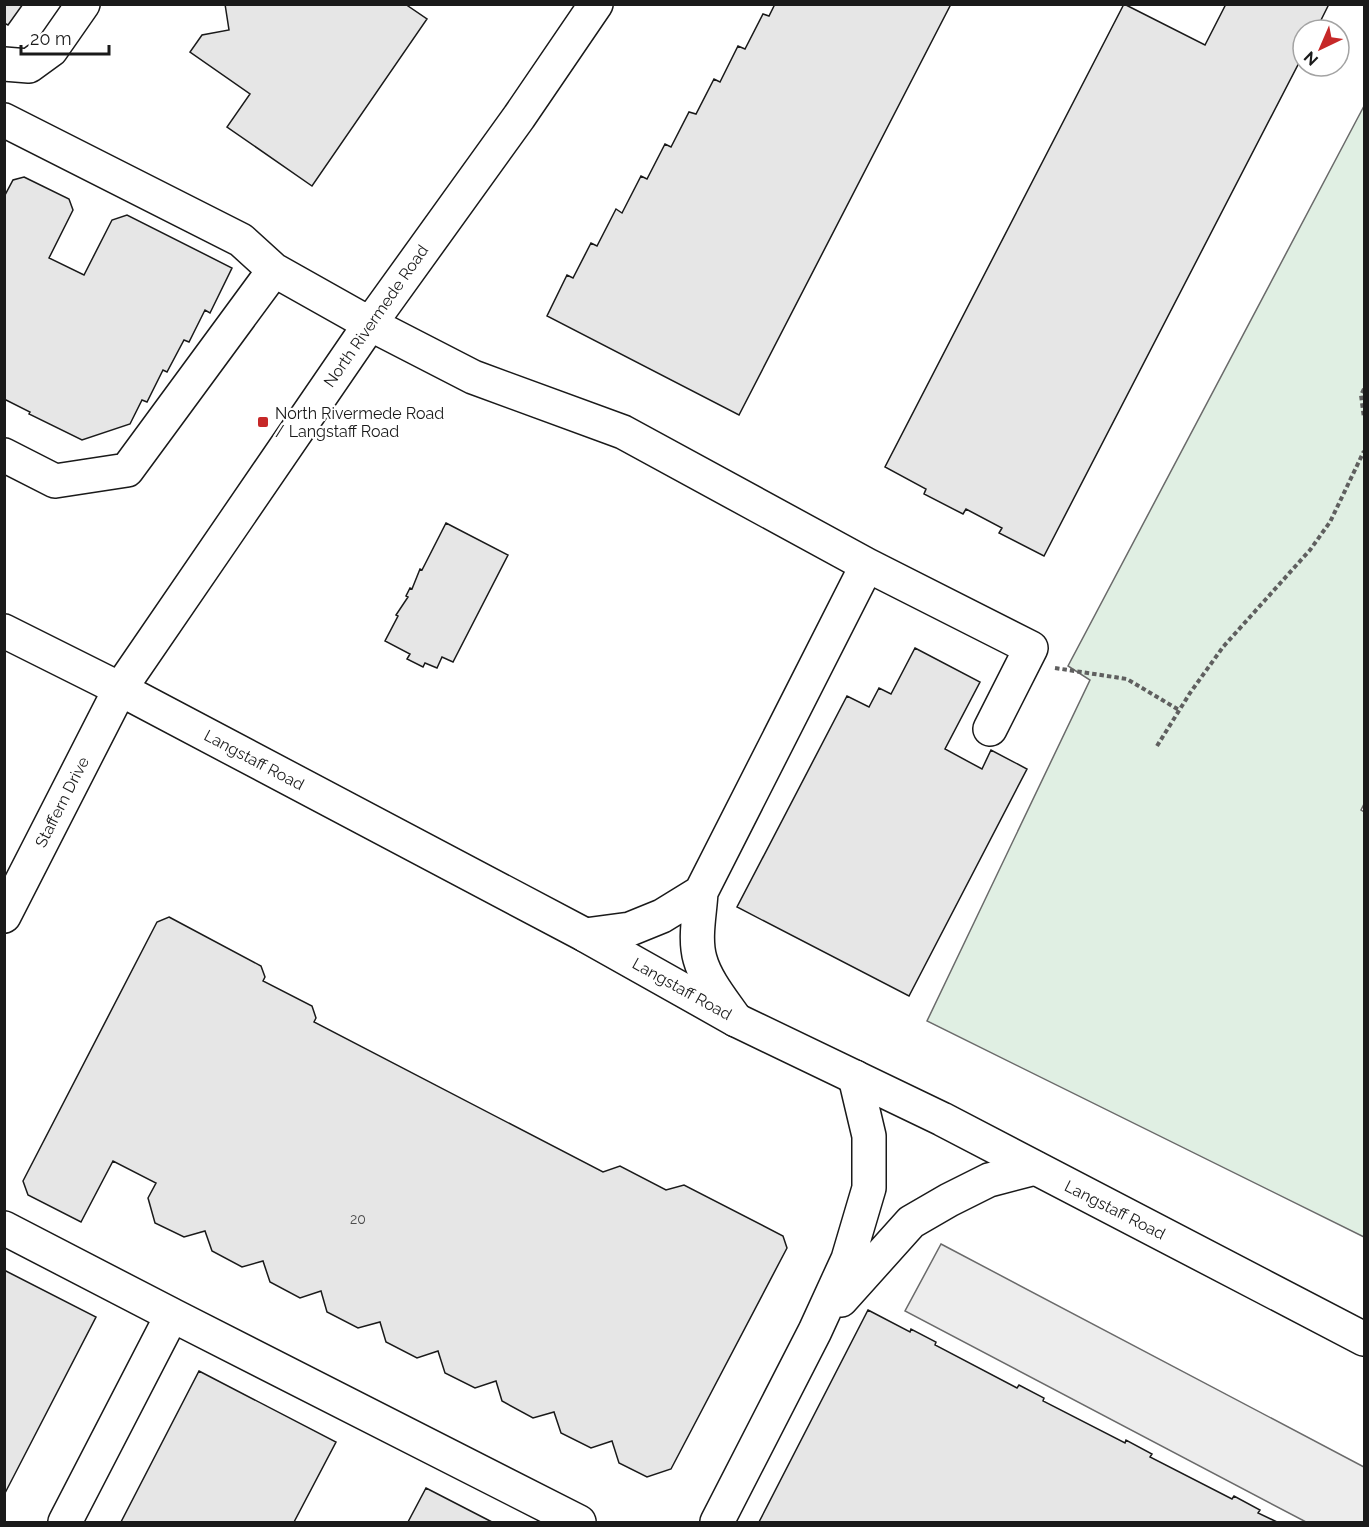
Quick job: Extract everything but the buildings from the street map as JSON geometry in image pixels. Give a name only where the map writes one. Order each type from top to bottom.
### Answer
[{"type":"main road","points":[[4,64],[29,66],[51,50],[83,4]]},
{"type":"main road","name":"North Rivermede Road","points":[[120,689],[370,324],[519,117],[596,4]]},
{"type":"main road","points":[[4,120],[241,240],[274,270],[370,324],[473,377],[623,432],[867,565],[1031,648],[990,729]]},
{"type":"main road","points":[[4,455],[55,481],[127,470],[274,270]]},
{"type":"main road","points":[[736,1020],[714,990],[700,959],[698,940],[701,892],[867,565]]},
{"type":"main road","name":"Langstaff Road","points":[[4,632],[120,689],[585,935],[736,1020],[1035,1168],[1365,1339]]},
{"type":"main road","name":"Staffern Drive","points":[[4,916],[120,689]]},
{"type":"main road","points":[[585,935],[630,930],[662,916],[701,892]]},
{"type":"main road","points":[[717,1522],[815,1331],[848,1259],[869,1188],[869,1137],[855,1077]]},
{"type":"main road","points":[[815,1331],[866,1270],[911,1222],[989,1180],[1035,1168]]},
{"type":"main road","points":[[4,1228],[579,1522]]},
{"type":"main road","points":[[65,1522],[172,1315]]},
{"type":"path","points":[[1365,389],[1361,395],[1365,417]]},
{"type":"path","points":[[1157,746],[1223,647],[1317,540],[1330,522],[1365,451]]},
{"type":"path","points":[[1031,648],[1055,668],[1127,679],[1179,710]]},
{"type":"green space","points":[[1364,106],[1364,804],[1361,810],[1364,812],[1364,1237],[927,1021],[1090,680],[1068,666]]},
{"type":"shaded area","points":[[941,1244],[1364,1467],[1364,1522],[1306,1522],[905,1311]]},
{"type":"place","name":"North Rivermede Road / Langstaff Road","points":[[263,422]]}]
